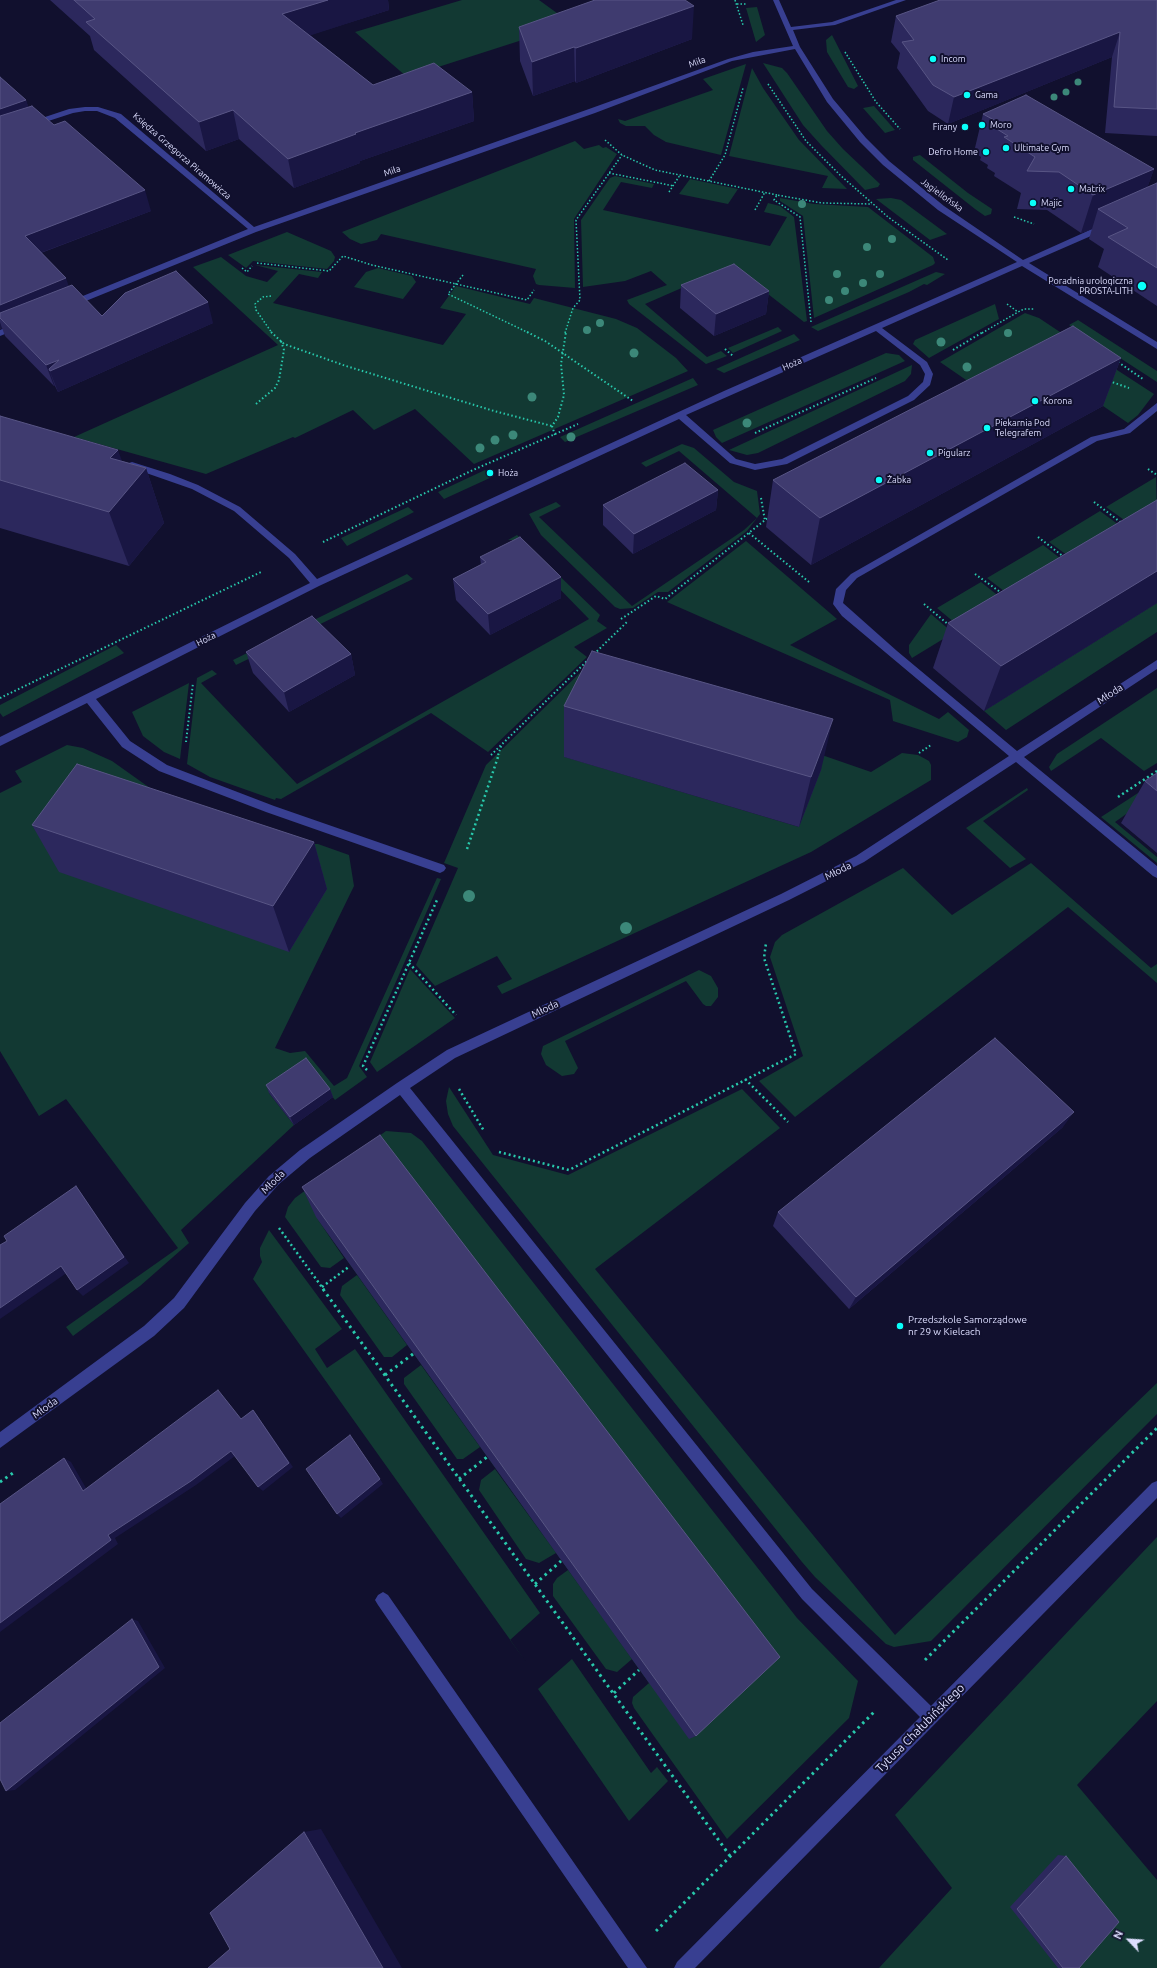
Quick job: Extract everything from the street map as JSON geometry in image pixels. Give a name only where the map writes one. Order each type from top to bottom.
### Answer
[{"type":"street","name":"Jagiellońska","points":[[776,0],[797,47],[830,100],[874,151],[912,185],[941,208],[1023,263],[1157,346]]},
{"type":"street","points":[[788,29],[833,24],[903,0]]},
{"type":"street","name":"Miła","points":[[66,306],[253,230],[592,111],[730,60],[753,54],[797,47]]},
{"type":"street","name":"Księdza Grzegorza Piramowicza","points":[[28,126],[72,111],[85,109],[98,109],[118,116],[253,230]]},
{"type":"street","name":"Hoża","points":[[0,742],[316,584],[876,327],[979,284],[1111,224]]},
{"type":"street","points":[[0,333],[29,321]]},
{"type":"street","points":[[680,416],[733,461],[755,467],[784,462],[911,398],[927,383],[929,374],[924,364],[876,327]]},
{"type":"street","points":[[1157,406],[1130,429],[1121,433],[1094,439],[854,576],[844,584],[838,598],[838,604],[846,613],[1157,873]]},
{"type":"street","points":[[122,462],[196,487],[237,509],[292,556],[316,584]]},
{"type":"street","name":"Młoda","points":[[0,1441],[149,1331],[179,1303],[250,1207],[274,1180],[305,1154],[401,1087],[451,1054],[778,900],[860,859],[954,799],[1017,755],[1157,664]]},
{"type":"street","points":[[89,698],[126,744],[151,762],[182,777],[444,870]]},
{"type":"street","points":[[401,1087],[807,1594],[931,1718]]},
{"type":"street","name":"Tytusa Chałubińskiego","points":[[683,1968],[1157,1488]]},
{"type":"street","points":[[383,1600],[638,1968]]},
{"type":"path","points":[[735,0],[745,31]]},
{"type":"path","points":[[844,51],[876,102],[901,130]]},
{"type":"path","points":[[709,181],[725,155],[745,81]]},
{"type":"path","points":[[767,83],[806,141],[840,175],[873,204],[952,263]]},
{"type":"path","points":[[602,137],[622,155],[655,170],[822,203],[873,204]]},
{"type":"path","points":[[552,426],[558,417],[564,395],[562,354],[565,334],[573,308],[580,300],[576,220],[622,155]]},
{"type":"path","points":[[609,173],[674,186]]},
{"type":"path","points":[[669,192],[680,175]]},
{"type":"path","points":[[755,210],[765,192]]},
{"type":"path","points":[[777,195],[774,200],[800,217],[811,323]]},
{"type":"path","points":[[1010,216],[1037,225]]},
{"type":"path","points":[[213,246],[246,272],[255,263],[329,271],[343,256],[372,265],[527,300],[534,290]]},
{"type":"path","points":[[463,274],[448,294],[546,341],[562,354],[633,401]]},
{"type":"path","points":[[271,296],[263,297],[256,304],[256,310],[271,332],[281,341],[346,366],[400,381],[494,411],[552,426]]},
{"type":"path","points":[[1003,301],[1018,312]]},
{"type":"path","points":[[950,352],[1018,312],[1032,308],[1038,310]]},
{"type":"path","points":[[256,404],[275,388],[279,380],[284,350],[281,341]]},
{"type":"path","points":[[725,349],[733,356]]},
{"type":"path","points":[[1118,362],[1144,380]]},
{"type":"path","points":[[754,434],[881,375]]},
{"type":"path","points":[[1105,380],[1132,390]]},
{"type":"path","points":[[552,426],[555,435]]},
{"type":"path","points":[[1148,469],[1157,475]]},
{"type":"path","points":[[1094,502],[1129,528]]},
{"type":"path","points":[[621,619],[656,596],[665,599],[770,516]]},
{"type":"path","points":[[749,533],[821,592],[838,598]]},
{"type":"path","points":[[1038,537],[1066,558]]},
{"type":"path","points":[[975,574],[1009,599]]},
{"type":"path","points":[[924,604],[955,629]]},
{"type":"path","points":[[491,755],[627,622]]},
{"type":"path","points":[[182,777],[194,676]]},
{"type":"path","points":[[363,1066],[409,963],[444,870],[465,852],[470,842],[502,744]]},
{"type":"path","points":[[919,753],[931,745]]},
{"type":"path","points":[[1089,816],[1157,771]]},
{"type":"path","points":[[1140,782],[1146,787]]},
{"type":"path","points":[[495,1151],[568,1170],[796,1054],[764,958],[764,950],[768,940]]},
{"type":"path","points":[[409,963],[456,1016]]},
{"type":"path","points":[[745,1079],[788,1122]]},
{"type":"path","points":[[456,1083],[487,1137]]},
{"type":"path","points":[[286,1237],[730,1856]]},
{"type":"path","points":[[322,1287],[350,1266]]},
{"type":"path","points":[[385,1376],[413,1354]]},
{"type":"path","points":[[459,1479],[487,1458]]},
{"type":"path","points":[[535,1584],[561,1561]]},
{"type":"path","points":[[614,1693],[639,1670]]},
{"type":"green space","points":[[462,0],[539,0],[572,24],[407,77],[355,32]]},
{"type":"green space","points":[[757,7],[765,35],[756,42],[746,8]]},
{"type":"green space","points":[[832,35],[858,86],[854,89],[848,87],[827,52],[826,40]]},
{"type":"green space","points":[[763,63],[782,68],[787,73],[827,131],[843,149],[880,184],[878,187],[865,190],[821,145],[803,125]]},
{"type":"green space","points":[[746,64],[721,155],[666,142],[654,135],[645,126],[626,126],[620,123],[618,119],[625,121],[713,90],[703,79]]},
{"type":"green space","points":[[752,68],[763,88],[799,140],[847,189],[822,188],[828,176],[729,156]]},
{"type":"green space","points":[[874,106],[895,130],[885,133],[863,108]]},
{"type":"green space","points":[[575,141],[584,149],[599,145],[603,148],[606,147],[617,154],[574,219],[575,288],[536,284],[533,276],[536,269],[381,234],[377,240],[361,244],[350,239],[342,232]]},
{"type":"green space","points":[[920,155],[968,193],[992,209],[991,214],[985,216],[913,160],[913,157]]},
{"type":"green space","points":[[615,176],[654,184],[652,188],[621,182],[603,210],[770,246],[787,217],[764,212],[768,203],[780,206],[794,217],[807,321],[804,322],[732,266],[645,304],[707,357],[721,351],[727,356],[706,364],[629,304],[627,300],[667,285],[651,271],[625,281],[583,287],[581,220],[610,178]]},
{"type":"green space","points":[[690,179],[738,189],[728,204],[679,194]]},
{"type":"green space","points":[[780,198],[814,204],[868,207],[933,257],[935,263],[814,318],[803,216],[780,201]]},
{"type":"green space","points":[[891,198],[901,200],[947,234],[930,240],[876,199]]},
{"type":"green space","points":[[287,232],[331,251],[335,257],[334,261],[327,269],[253,261],[246,268],[228,255]]},
{"type":"green space","points":[[221,257],[246,276],[267,282],[278,271],[255,265],[322,272],[318,278],[299,274],[273,303],[443,345],[466,314],[440,308],[456,286],[530,304],[534,298],[616,319],[637,328],[676,358],[688,371],[474,464],[415,409],[374,430],[353,410],[295,438],[293,437],[206,474],[74,437],[278,345],[193,267]]},
{"type":"green space","points":[[378,268],[412,276],[416,282],[403,299],[354,287],[366,272]]},
{"type":"green space","points":[[936,272],[945,274],[927,285],[924,284],[909,292],[818,331],[811,327]]},
{"type":"green space","points":[[995,304],[999,319],[929,358],[913,344],[915,340]]},
{"type":"green space","points":[[1025,313],[1039,318],[1078,344],[985,393],[940,362]]},
{"type":"green space","points":[[1078,320],[1157,371],[1157,382],[1069,325]]},
{"type":"green space","points":[[778,327],[782,331],[733,353],[728,348]]},
{"type":"green space","points":[[794,334],[800,340],[724,373],[716,369]]},
{"type":"green space","points":[[886,353],[899,355],[905,361],[722,443],[716,437],[713,430]]},
{"type":"green space","points":[[1094,355],[1154,394],[1138,415],[1128,423],[1056,374]]},
{"type":"green space","points":[[912,365],[911,374],[905,381],[758,453],[747,455],[729,450]]},
{"type":"green space","points":[[693,378],[698,385],[565,442],[560,437]]},
{"type":"green space","points":[[682,444],[694,448],[734,482],[757,491],[760,514],[757,518],[679,451],[646,467],[641,463]]},
{"type":"green space","points":[[485,470],[492,477],[444,499],[438,492]]},
{"type":"green space","points":[[1156,477],[1157,514],[1134,527],[1106,507]]},
{"type":"green space","points":[[556,502],[561,506],[539,517],[632,606],[744,530],[757,518],[747,531],[668,592],[658,592],[633,608],[620,609],[615,607],[541,535],[529,514]]},
{"type":"green space","points":[[408,507],[414,512],[347,546],[341,538]]},
{"type":"green space","points":[[1100,511],[1127,531],[1075,561],[1049,542]]},
{"type":"green space","points":[[517,535],[600,615],[597,621],[607,628],[574,647],[587,657],[488,752],[431,713],[281,799],[276,798],[275,800],[210,777],[187,764],[197,678],[212,670],[217,674],[201,683],[297,784],[589,619],[512,540],[508,540]]},
{"type":"green space","points":[[746,541],[837,619],[790,645],[939,719],[948,712],[969,730],[967,737],[958,742],[893,721],[890,700],[667,602]]},
{"type":"green space","points":[[1043,545],[1069,565],[1013,598],[987,578]]},
{"type":"green space","points":[[407,574],[413,579],[236,665],[233,660]]},
{"type":"green space","points":[[981,582],[1006,602],[961,628],[937,608]]},
{"type":"green space","points":[[1157,603],[1157,632],[1006,730],[984,711]]},
{"type":"green space","points":[[931,614],[953,633],[912,658],[909,653],[909,645]]},
{"type":"green space","points":[[116,645],[124,653],[3,717],[0,713],[0,705]]},
{"type":"green space","points":[[593,660],[565,757],[799,827],[793,745],[871,772],[902,753],[918,755],[929,761],[931,765],[931,780],[811,852],[502,994],[497,986],[512,979],[497,956],[435,986],[416,965],[458,868],[444,863],[486,765]]},
{"type":"green space","points":[[189,683],[180,759],[164,752],[143,736],[132,712]]},
{"type":"green space","points":[[1157,688],[1157,763],[1144,771],[1101,738],[1051,771],[1049,767],[1057,754]]},
{"type":"green space","points":[[67,745],[83,748],[112,761],[157,793],[307,844],[318,844],[349,855],[354,886],[275,1048],[290,1053],[305,1051],[334,1086],[347,1078],[437,878],[441,879],[359,1066],[367,1077],[335,1100],[309,1067],[269,1093],[294,1125],[181,1230],[189,1243],[140,1286],[73,1336],[66,1327],[178,1248],[66,1099],[39,1116],[0,1051],[0,793],[22,782],[15,771]]},
{"type":"green space","points":[[1027,788],[1028,790],[983,821],[1026,859],[1010,868],[966,828]]},
{"type":"green space","points":[[1138,793],[1146,800],[1115,822],[1157,857],[1157,863],[1101,817]]},
{"type":"green space","points":[[1031,863],[1151,968],[1157,964],[1157,983],[1068,907],[795,1117],[759,1081],[803,1056],[770,957],[775,942],[782,935],[903,868],[952,915]]},
{"type":"green space","points":[[410,969],[455,1018],[377,1072],[370,1062]]},
{"type":"green space","points":[[699,970],[711,976],[718,988],[718,997],[711,1006],[706,1006],[703,1004],[686,981],[565,1041],[578,1068],[574,1074],[562,1076],[546,1065],[541,1054],[543,1046]]},
{"type":"green space","points":[[449,1087],[493,1155],[568,1175],[742,1089],[780,1128],[595,1269],[895,1635],[1157,1383],[1157,1414],[931,1641],[894,1647],[886,1644],[815,1577],[802,1562],[453,1126],[448,1114],[446,1101]]},
{"type":"green space","points":[[386,1131],[411,1133],[422,1141],[797,1618],[858,1681],[849,1718],[727,1839],[634,1708],[632,1703],[633,1697],[649,1683],[316,1217],[344,1258],[330,1268],[321,1267],[285,1217],[288,1207],[295,1198]]},
{"type":"green space","points":[[269,1230],[342,1329],[315,1349],[327,1368],[355,1349],[540,1613],[510,1640],[253,1279],[262,1262],[260,1248]]},
{"type":"green space","points":[[357,1275],[407,1345],[392,1357],[384,1357],[340,1295],[342,1286]]},
{"type":"green space","points":[[421,1365],[480,1447],[463,1459],[457,1459],[404,1384],[404,1378]]},
{"type":"green space","points":[[495,1469],[556,1553],[539,1563],[526,1559],[479,1490],[481,1480]]},
{"type":"green space","points":[[1157,1537],[1157,1701],[1077,1785],[1157,1880],[1157,1968],[879,1968],[952,1888],[895,1815]]},
{"type":"green space","points":[[568,1570],[632,1659],[617,1672],[606,1669],[553,1596],[553,1584],[557,1578]]},
{"type":"green space","points":[[572,1659],[651,1773],[657,1767],[668,1781],[629,1821],[538,1689]]},
{"type":"building","points":[[74,0],[328,0],[282,14],[373,85],[434,63],[472,92],[355,133],[356,134],[288,159],[233,110],[199,122],[86,22],[95,19]]},
{"type":"building","points":[[595,0],[685,0],[694,6],[532,62],[519,27]]},
{"type":"building","points":[[940,0],[1157,0],[1157,109],[1114,107],[1120,32],[954,97],[933,85],[902,42],[914,40],[896,16]]},
{"type":"building","points":[[0,77],[26,100],[0,109]]},
{"type":"building","points":[[1026,95],[1154,169],[1093,195],[1059,172],[1027,171],[1035,157],[1004,137],[1008,136],[997,129],[1000,128],[990,122],[994,120],[983,114]]},
{"type":"building","points":[[32,106],[54,125],[65,121],[145,190],[25,236],[66,278],[0,305],[0,116]]},
{"type":"building","points":[[1157,183],[1157,268],[1108,237],[1128,228],[1098,209]]},
{"type":"building","points":[[734,264],[769,291],[716,314],[681,285]]},
{"type":"building","points":[[176,271],[208,302],[50,371],[49,369],[59,360],[46,365],[0,318],[0,313],[72,285],[102,316],[125,293]]},
{"type":"building","points":[[1073,326],[1121,358],[820,518],[773,480]]},
{"type":"building","points":[[0,416],[118,450],[110,458],[146,468],[109,512],[0,480]]},
{"type":"building","points":[[685,463],[718,490],[634,534],[603,505]]},
{"type":"building","points":[[1157,500],[1157,571],[1001,666],[948,623]]},
{"type":"building","points":[[520,537],[561,577],[488,614],[453,579],[486,562],[480,557]]},
{"type":"building","points":[[312,616],[351,654],[284,692],[246,652]]},
{"type":"building","points":[[592,651],[833,719],[811,777],[564,706]]},
{"type":"building","points":[[77,764],[314,842],[273,906],[32,825]]},
{"type":"building","points":[[1157,773],[1157,791],[1145,781]]},
{"type":"building","points":[[995,1038],[1074,1112],[856,1297],[778,1212]]},
{"type":"building","points":[[306,1058],[330,1089],[290,1117],[266,1085]]},
{"type":"building","points":[[380,1135],[780,1657],[696,1736],[302,1187]]},
{"type":"building","points":[[76,1186],[124,1257],[77,1290],[61,1266],[0,1308],[0,1245],[7,1241],[4,1236]]},
{"type":"building","points":[[218,1390],[241,1419],[253,1410],[289,1463],[258,1487],[231,1451],[191,1481],[108,1535],[111,1540],[0,1623],[0,1504],[64,1458],[83,1491]]},
{"type":"building","points":[[350,1435],[380,1479],[337,1514],[306,1469]]},
{"type":"building","points":[[132,1619],[159,1667],[6,1791],[0,1779],[0,1723]]},
{"type":"building","points":[[304,1832],[383,1968],[208,1968],[230,1949],[210,1913]]},
{"type":"building","points":[[1066,1856],[1119,1922],[1079,1968],[1063,1968],[1017,1909]]},
{"type":"place","name":"Incom","points":[[933,59]]},
{"type":"place","name":"Gama","points":[[967,95]]},
{"type":"place","name":"Moro","points":[[982,125]]},
{"type":"place","name":"Firany","points":[[965,127]]},
{"type":"place","name":"Ultimate Gym","points":[[1006,148]]},
{"type":"place","name":"Defro Home","points":[[986,152]]},
{"type":"place","name":"Matrix","points":[[1071,189]]},
{"type":"place","name":"Majic","points":[[1033,203]]},
{"type":"place","name":"Poradnia urologiczna PROSTA-LITH","points":[[1142,286]]},
{"type":"place","name":"Korona","points":[[1035,401]]},
{"type":"place","name":"Piekarnia Pod Telegrafem","points":[[987,428]]},
{"type":"place","name":"Pigularz","points":[[930,453]]},
{"type":"place","name":"Hoża","points":[[490,473]]},
{"type":"place","name":"Żabka","points":[[879,480]]},
{"type":"place","name":"Przedszkole Samorządowe nr 29 w Kielcach","points":[[900,1326]]}]
